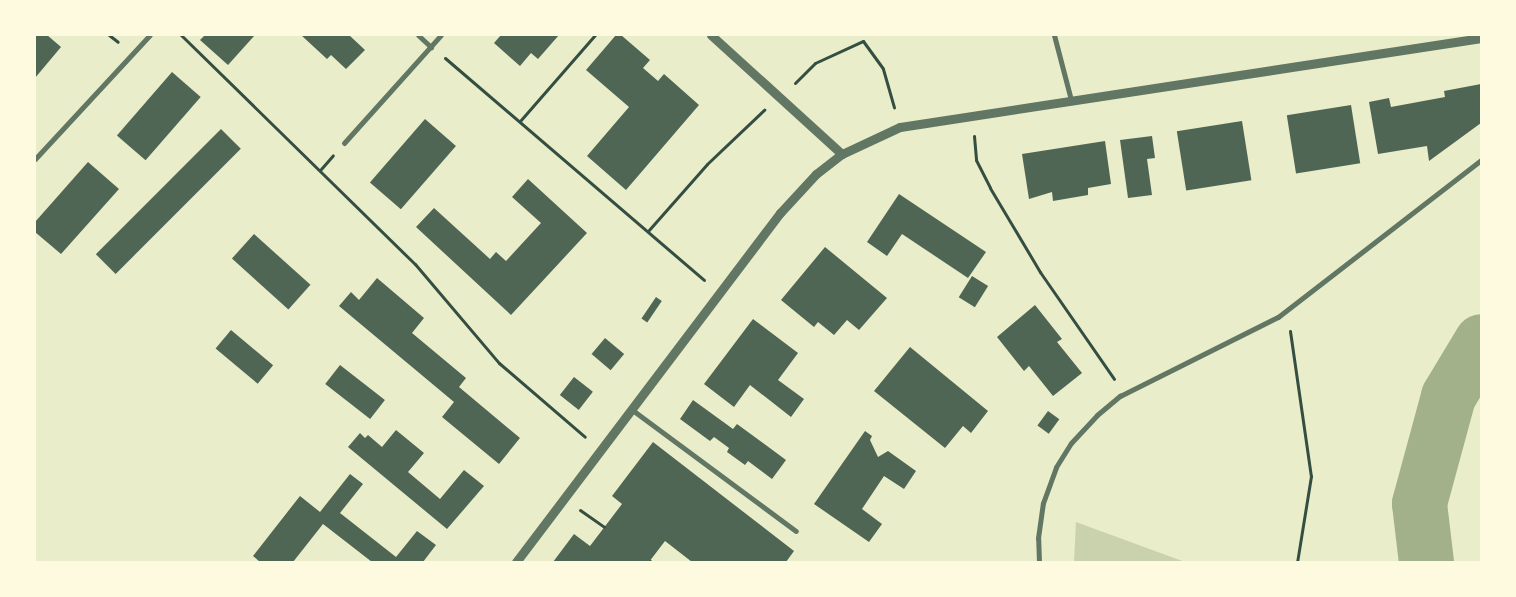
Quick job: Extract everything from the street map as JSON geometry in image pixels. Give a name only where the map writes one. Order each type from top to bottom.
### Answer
[{"type":"street","points":[[35,159],[150,35]]},
{"type":"street","points":[[418,35],[431,47]]},
{"type":"street","points":[[344,143],[441,35]]},
{"type":"street","points":[[712,35],[842,154]]},
{"type":"street","points":[[1054,35],[1071,100]]},
{"type":"street","points":[[516,562],[780,213],[816,174],[842,154],[900,127],[1481,38]]},
{"type":"street","points":[[1040,562],[1038,538],[1043,503],[1056,468],[1070,442],[1123,395],[1278,317],[1481,160]]},
{"type":"street","points":[[632,410],[796,531]]},
{"type":"path","points":[[182,35],[415,264],[499,362],[601,450]]},
{"type":"path","points":[[520,121],[595,35]]},
{"type":"path","points":[[431,47],[719,292]]},
{"type":"path","points":[[972,116],[976,160],[990,188],[1040,272],[1123,395]]},
{"type":"path","points":[[1278,317],[1293,334],[1311,476],[1297,562]]},
{"type":"path","points":[[564,498],[604,527]]},
{"type":"green space","points":[[1076,522],[1185,562],[1074,562]]},
{"type":"building","points":[[35,35],[47,35],[61,47],[35,78]]},
{"type":"building","points":[[205,35],[255,35],[228,65],[200,40]]},
{"type":"building","points":[[301,35],[349,35],[365,50],[346,69],[331,55],[327,59]]},
{"type":"building","points":[[501,35],[559,35],[538,59],[531,53],[520,66],[494,43]]},
{"type":"building","points":[[616,35],[621,35],[650,60],[643,68],[658,81],[664,74],[699,105],[626,190],[587,156],[629,107],[586,70]]},
{"type":"building","points":[[172,72],[201,97],[146,160],[117,135]]},
{"type":"building","points":[[1481,84],[1481,123],[1429,161],[1427,146],[1378,154],[1369,102],[1389,98],[1391,107],[1445,97],[1444,91]]},
{"type":"building","points":[[1351,105],[1360,163],[1296,173],[1287,115]]},
{"type":"building","points":[[425,119],[456,146],[401,209],[370,182]]},
{"type":"building","points":[[1242,121],[1251,180],[1186,191],[1177,131]]},
{"type":"building","points":[[221,129],[241,149],[116,274],[96,254]]},
{"type":"building","points":[[1152,136],[1155,158],[1147,159],[1152,195],[1128,198],[1120,140]]},
{"type":"building","points":[[1105,141],[1111,184],[1088,188],[1088,195],[1053,201],[1052,192],[1029,199],[1022,154]]},
{"type":"building","points":[[88,162],[119,189],[61,254],[35,232],[35,222]]},
{"type":"building","points":[[528,179],[587,233],[511,315],[416,227],[434,208],[490,259],[496,252],[506,261],[541,223],[512,197]]},
{"type":"building","points":[[899,194],[986,252],[968,278],[902,234],[887,256],[867,242]]},
{"type":"building","points":[[254,234],[310,285],[288,309],[232,259]]},
{"type":"building","points":[[825,247],[887,298],[859,330],[847,320],[834,335],[818,322],[814,327],[781,300]]},
{"type":"building","points":[[972,276],[988,286],[975,307],[959,297]]},
{"type":"building","points":[[377,278],[424,318],[412,333],[466,378],[459,387],[520,438],[499,464],[442,417],[454,402],[339,306],[351,292],[359,300]]},
{"type":"building","points":[[656,297],[662,301],[647,322],[641,319]]},
{"type":"building","points":[[1035,305],[1062,339],[1057,342],[1082,373],[1053,396],[1029,366],[1024,371],[997,337]]},
{"type":"building","points":[[753,319],[798,353],[778,380],[804,399],[791,417],[750,385],[734,407],[704,384]]},
{"type":"building","points":[[231,330],[273,365],[258,384],[216,348]]},
{"type":"building","points":[[605,338],[624,354],[611,370],[592,354]]},
{"type":"building","points":[[910,347],[988,411],[971,433],[963,426],[945,448],[874,391]]},
{"type":"building","points":[[340,365],[385,400],[370,419],[325,384]]},
{"type":"building","points":[[574,377],[593,392],[579,410],[560,395]]},
{"type":"building","points":[[693,400],[733,429],[737,424],[786,460],[772,479],[748,461],[745,465],[727,452],[729,448],[714,437],[710,441],[680,419]]},
{"type":"building","points":[[1048,411],[1059,419],[1049,434],[1037,426]]},
{"type":"building","points":[[396,430],[424,453],[408,472],[440,499],[464,470],[484,486],[447,529],[348,447],[360,433],[365,438],[368,435],[382,447]]},
{"type":"building","points":[[865,431],[872,436],[870,440],[878,457],[888,451],[916,471],[904,489],[884,476],[862,509],[882,524],[869,542],[814,504]]},
{"type":"building","points":[[653,442],[794,551],[786,562],[692,562],[665,541],[649,562],[553,562],[574,534],[590,546],[622,504],[612,496]]},
{"type":"building","points":[[350,474],[363,484],[340,513],[396,557],[417,531],[436,545],[423,562],[372,562],[323,524],[293,562],[260,562],[253,556],[300,496],[320,512]]},
{"type":"waterway","points":[[1426,562],[1419,503],[1448,396],[1481,341]]}]
